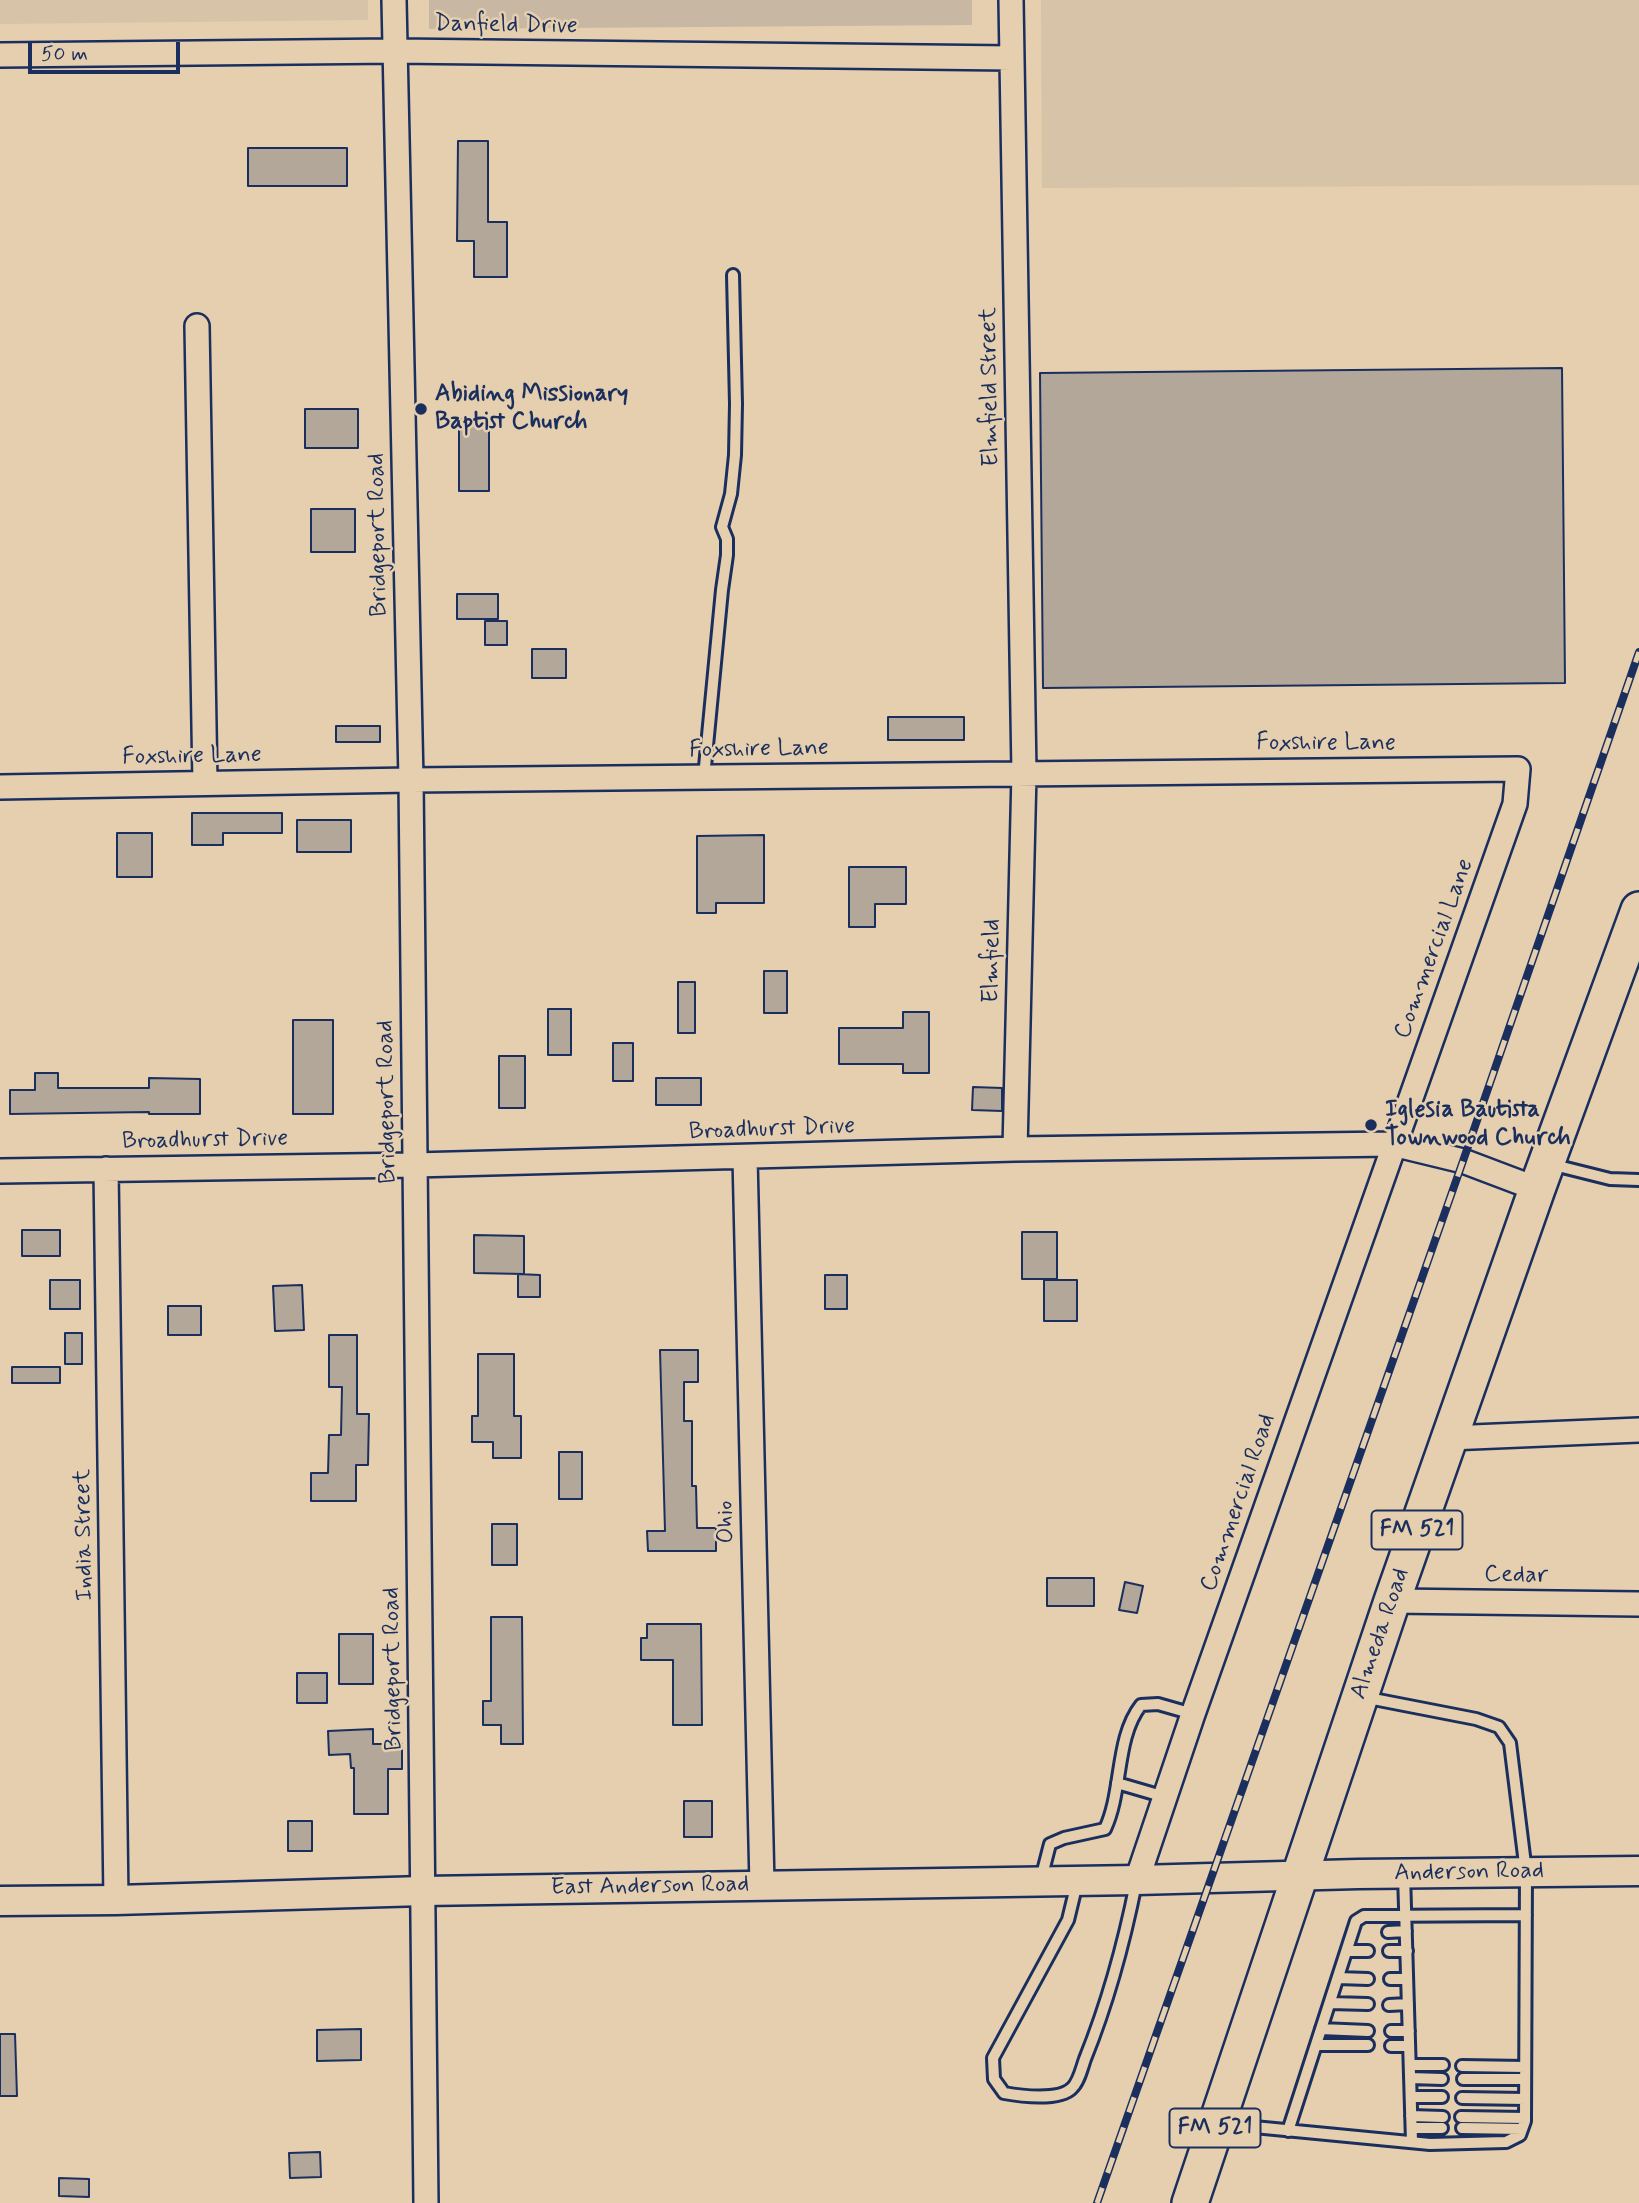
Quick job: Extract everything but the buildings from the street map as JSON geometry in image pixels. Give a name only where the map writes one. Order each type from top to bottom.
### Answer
[{"type":"main road","name":"Almeda Road","points":[[1190,2203],[1392,1601],[1542,1176],[1638,918]]},
{"type":"street","name":"Bridgeport Road","points":[[394,0],[411,780],[426,2203]]},
{"type":"street","name":"Elmfield Street","points":[[1011,0],[1024,773]]},
{"type":"street","name":"Danfield Drive","points":[[0,55],[395,51],[1011,58]]},
{"type":"street","points":[[197,326],[205,783]]},
{"type":"street","name":"Foxshire Lane","points":[[0,787],[411,780],[1518,769]]},
{"type":"street","name":"Commercial Lane","points":[[1393,1144],[1515,804],[1518,769]]},
{"type":"street","name":"Elmfield","points":[[1015,1149],[1024,773]]},
{"type":"street","name":"Broadhurst Drive","points":[[0,1171],[415,1165],[1015,1149],[1393,1144],[1542,1176]]},
{"type":"street","name":"Commercial Road","points":[[1137,1880],[1393,1144]]},
{"type":"street","name":"Ohio","points":[[745,1157],[762,1885]]},
{"type":"street","name":"India Street","points":[[106,1169],[116,1900]]},
{"type":"street","points":[[1449,1438],[1639,1430]]},
{"type":"street","name":"Cedar","points":[[1392,1601],[1639,1604]]},
{"type":"street","name":"Anderson Road","points":[[1300,1875],[1639,1871]]},
{"type":"street","name":"East Anderson Road","points":[[0,1901],[1300,1875]]},
{"type":"lane","points":[[704,777],[727,555],[727,539],[722,527],[731,494],[735,456],[733,275]]},
{"type":"lane","points":[[1542,1176],[1639,1180]]},
{"type":"lane","points":[[1216,2123],[1430,2144],[1506,2142],[1520,2135],[1525,2099],[1526,1872],[1510,1744],[1499,1727],[1360,1697]]},
{"type":"lane","points":[[1041,1882],[1050,1844],[1064,1838],[1105,1829],[1112,1813],[1132,1716],[1141,1705],[1158,1704],[1193,1714]]},
{"type":"lane","points":[[1117,1783],[1165,1797]]},
{"type":"lane","points":[[1405,1874],[1412,2142]]},
{"type":"lane","points":[[1077,1881],[1068,1920],[993,2058],[994,2078],[1004,2093],[1030,2098],[1063,2093],[1073,2088],[1096,2031],[1125,1937],[1137,1880]]},
{"type":"lane","points":[[1288,2131],[1356,1921],[1364,1916],[1526,1915]]},
{"type":"lane","points":[[1388,1932],[1406,1931]]},
{"type":"lane","points":[[1353,1932],[1367,1932]]},
{"type":"lane","points":[[1347,1951],[1368,1951]]},
{"type":"lane","points":[[1390,1951],[1406,1951]]},
{"type":"lane","points":[[1338,1978],[1368,1979]]},
{"type":"lane","points":[[1390,1979],[1408,1979]]},
{"type":"lane","points":[[1329,2003],[1368,2004]]},
{"type":"lane","points":[[1390,2005],[1408,2004]]},
{"type":"lane","points":[[1321,2029],[1368,2031]]},
{"type":"lane","points":[[1391,2031],[1409,2031]]},
{"type":"lane","points":[[1316,2045],[1368,2045]]},
{"type":"lane","points":[[1391,2046],[1409,2046]]},
{"type":"lane","points":[[1409,2065],[1443,2065]]},
{"type":"lane","points":[[1462,2066],[1525,2073]]},
{"type":"lane","points":[[1463,2078],[1525,2073]]},
{"type":"lane","points":[[1410,2078],[1442,2078]]},
{"type":"lane","points":[[1411,2097],[1442,2098]]},
{"type":"lane","points":[[1462,2098],[1525,2099]]},
{"type":"lane","points":[[1411,2122],[1442,2122]]},
{"type":"lane","points":[[1462,2122],[1523,2124]]},
{"type":"shaded area","points":[[0,0],[368,0],[368,20],[0,24]]},
{"type":"shaded area","points":[[429,0],[972,0],[972,25],[429,29]]},
{"type":"shaded area","points":[[1041,0],[1639,0],[1639,185],[1042,188]]},
{"type":"railway","points":[[1097,2203],[1639,652]]},
{"type":"place","name":"Abiding Missionary Baptist Church","points":[[421,409]]},
{"type":"place","name":"Iglesia Bautista Townwood Church","points":[[1371,1125]]}]
